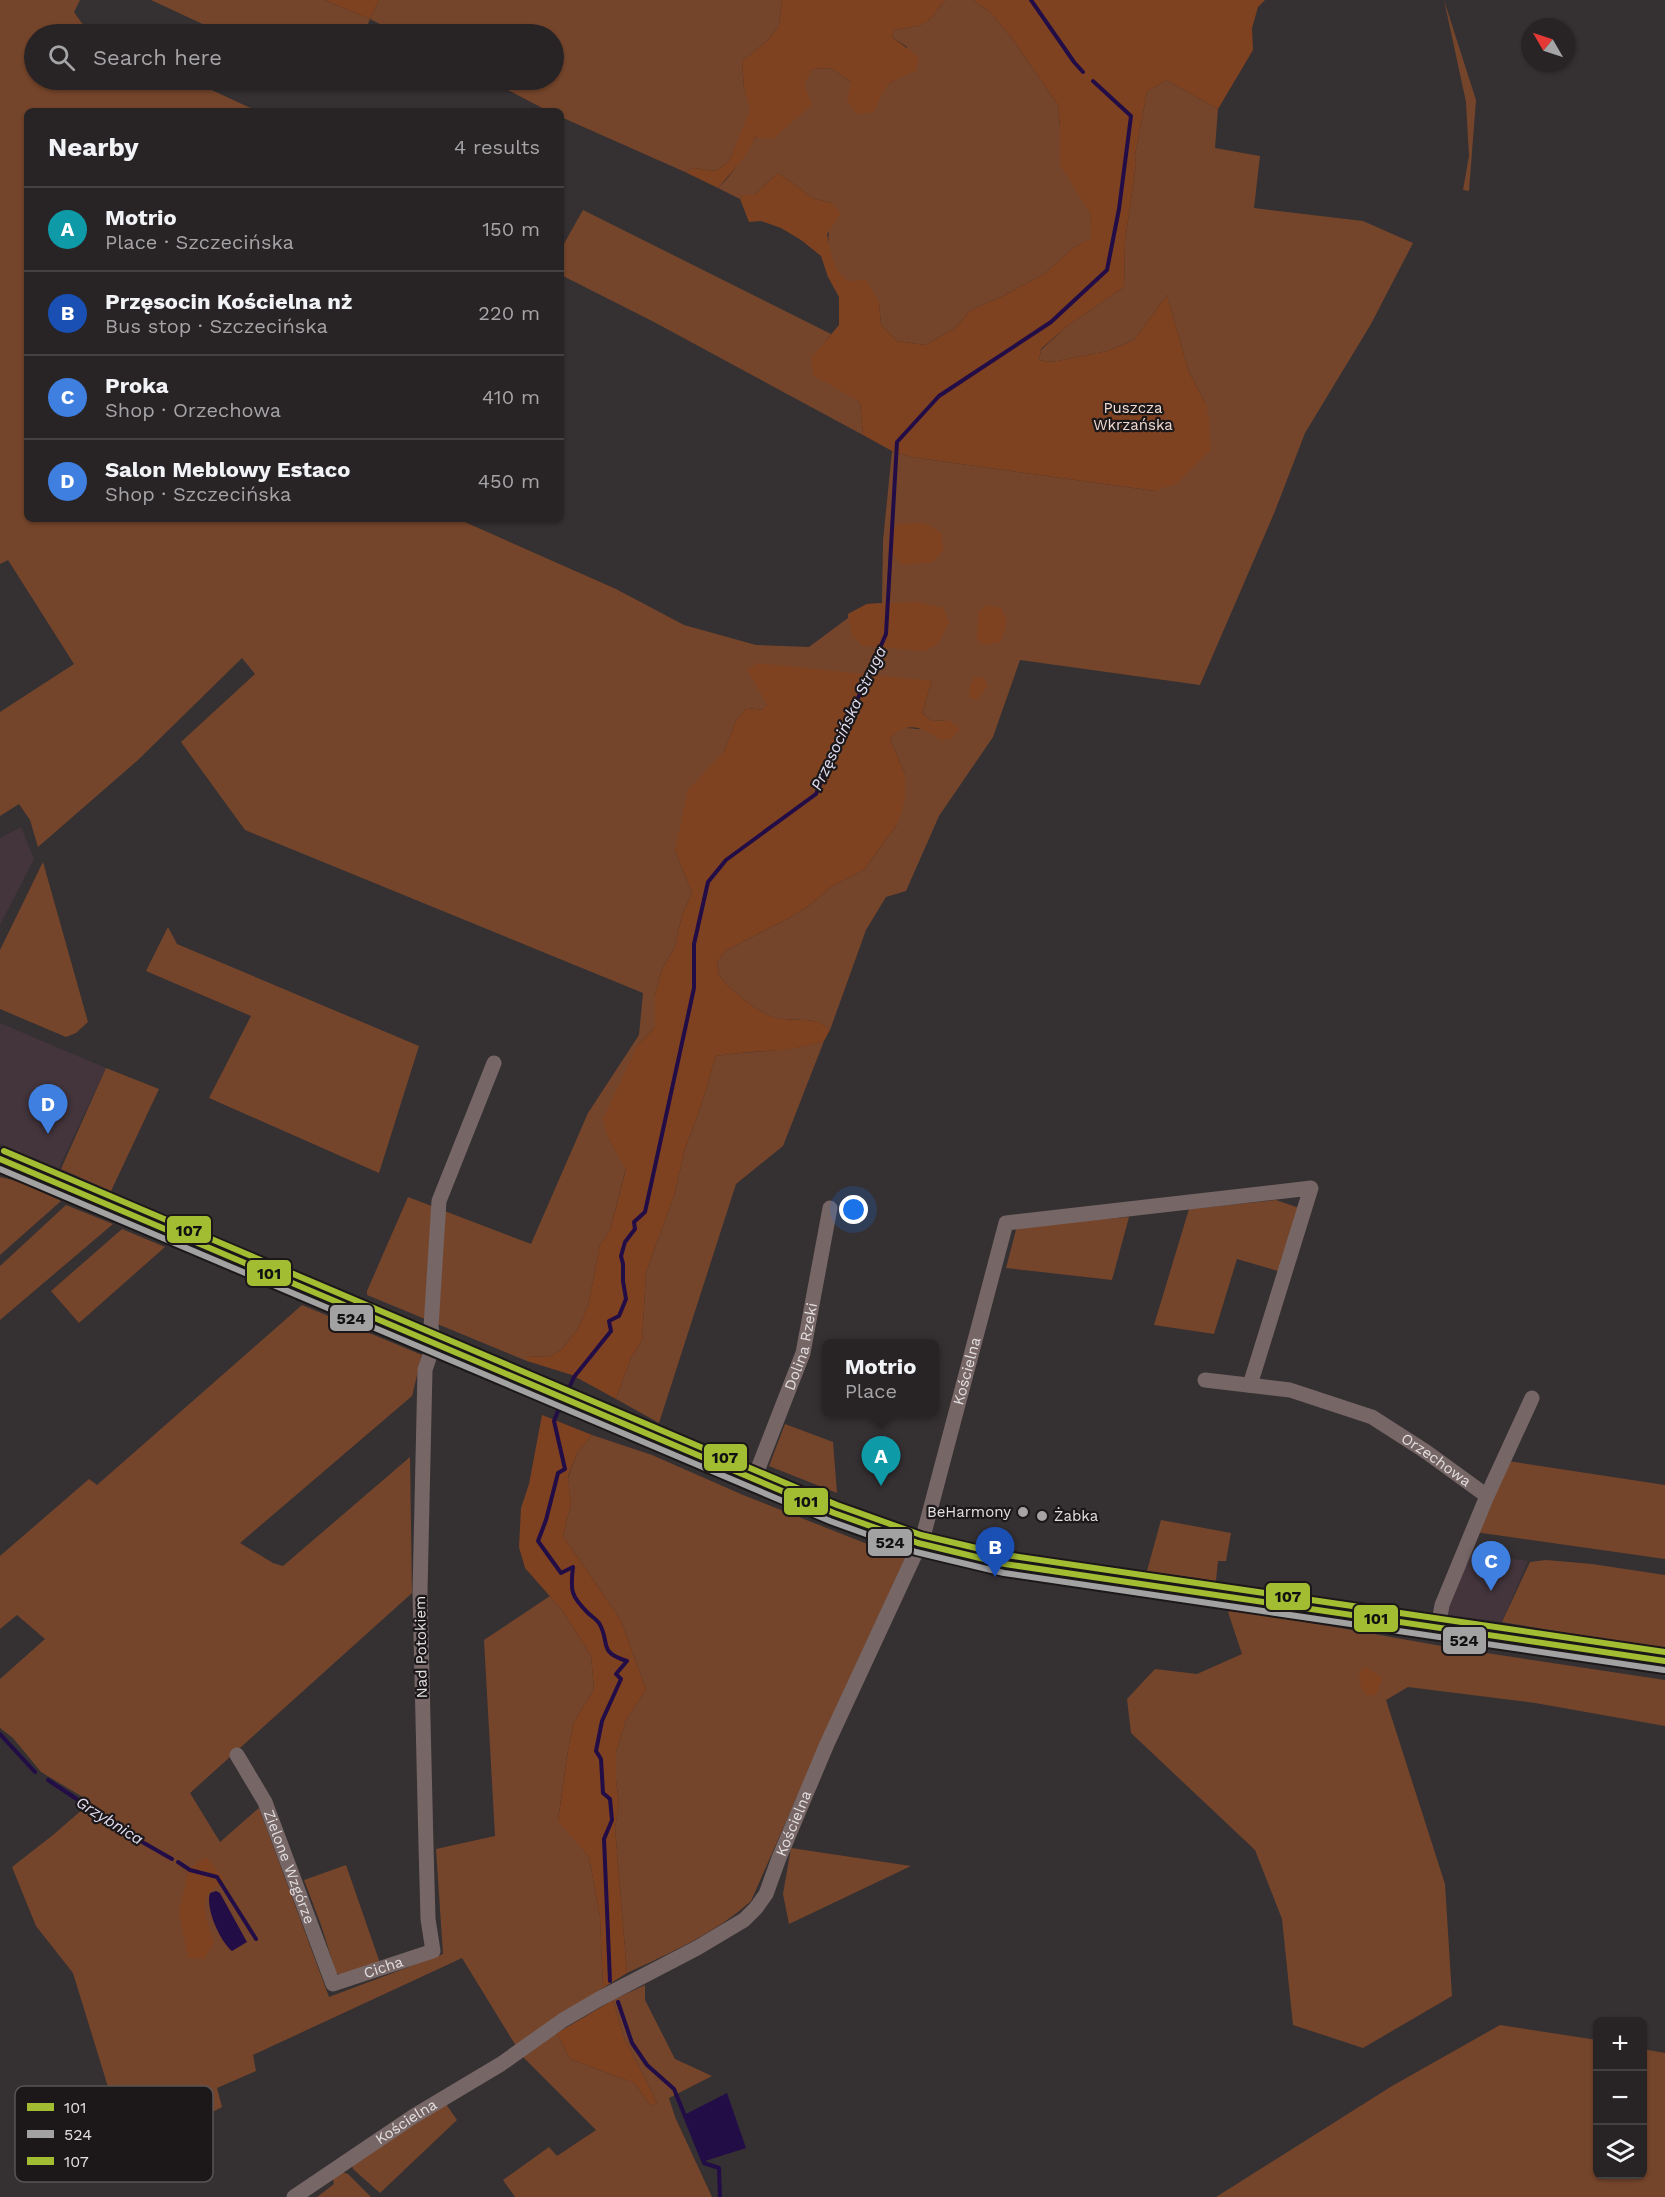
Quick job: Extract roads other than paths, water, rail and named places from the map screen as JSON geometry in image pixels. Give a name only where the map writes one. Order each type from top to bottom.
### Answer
[{"type":"street","points":[[434,1344],[431,1327],[439,1201],[494,1063]]},
{"type":"street","points":[[0,1159],[754,1479],[860,1523],[920,1544],[1005,1564],[1665,1661]]},
{"type":"street","name":"Kościelna","points":[[294,2197],[414,2116],[501,2064],[563,2020],[598,1999],[698,1948],[744,1920],[756,1908],[766,1894],[828,1744],[928,1523],[1006,1223],[1311,1188],[1250,1385]]},
{"type":"street","name":"Dolina Rzeki","points":[[754,1479],[803,1353],[830,1208]]},
{"type":"street","name":"Nad Potokiem","points":[[433,1951],[427,1888],[420,1592],[425,1370],[434,1344]]},
{"type":"street","name":"Orzechowa","points":[[1205,1380],[1290,1390],[1372,1417],[1425,1451],[1486,1496],[1442,1605],[1438,1628]]},
{"type":"street","points":[[1486,1496],[1532,1398]]},
{"type":"street","name":"Zielone Wzgórze","points":[[237,1755],[265,1802],[333,1984]]},
{"type":"street","name":"Cicha","points":[[333,1984],[433,1951]]},
{"type":"waterway","name":"Przęsocińska Struga","points":[[1031,0],[1083,72]]},
{"type":"waterway","name":"Przęsocińska Struga","points":[[569,1388],[574,1377],[611,1331],[609,1321],[619,1316],[626,1299],[621,1256],[625,1242],[635,1229],[634,1222],[645,1212],[694,988],[694,944],[708,882],[726,860],[816,794],[886,634],[897,442],[939,396],[1051,322],[1107,270],[1119,209],[1131,116],[1093,81]]},
{"type":"waterway","name":"Przęsocińska Struga","points":[[558,1411],[554,1421],[565,1469],[558,1473],[538,1541],[561,1573],[573,1567],[572,1588],[575,1597],[599,1623],[608,1650],[618,1658],[627,1661],[616,1674],[621,1679],[602,1721],[596,1751],[601,1759],[603,1793],[610,1799],[612,1820],[604,1839],[610,1981]]},
{"type":"waterway","name":"Grzybnica","points":[[0,1734],[35,1772]]},
{"type":"waterway","name":"Grzybnica","points":[[48,1780],[137,1839],[172,1859]]},
{"type":"waterway","name":"Grzybnica","points":[[178,1862],[190,1870],[217,1877],[256,1939]]},
{"type":"waterway","name":"Przęsocińska Struga","points":[[618,2002],[632,2043],[647,2065],[674,2089],[704,2163],[719,2168],[720,2197]]},
{"type":"place","name":"Salon Meblowy Estaco","points":[[48,1134]]},
{"type":"place","name":"Motrio","points":[[881,1486]]},
{"type":"place","name":"BeHarmony","points":[[1023,1512]]},
{"type":"place","name":"Żabka","points":[[1042,1516]]},
{"type":"place","name":"Przęsocin Kościelna nż","points":[[995,1577]]},
{"type":"place","name":"Proka","points":[[1491,1591]]},
{"type":"park label","name":"Puszcza Wkrzańska","points":[[1133,416]]}]
